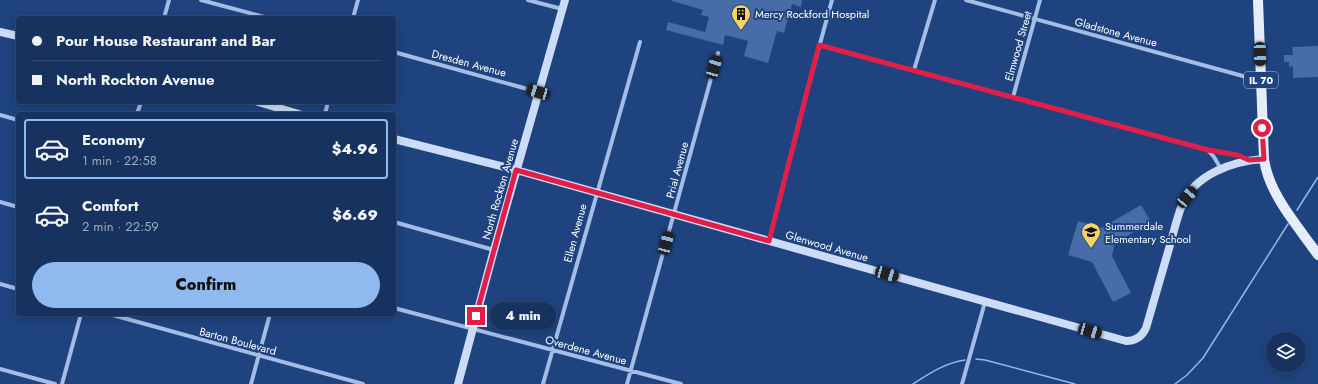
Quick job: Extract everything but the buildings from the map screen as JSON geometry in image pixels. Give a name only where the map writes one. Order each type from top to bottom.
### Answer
[{"type":"main road","name":"IL 70","points":[[1258,0],[1265,171],[1273,190],[1318,255]]},
{"type":"street","points":[[165,16],[169,0]]},
{"type":"street","points":[[201,0],[261,16]]},
{"type":"street","points":[[354,16],[358,0]]},
{"type":"street","points":[[528,0],[562,8]]},
{"type":"street","name":"North Rockton Avenue","points":[[458,384],[564,0]]},
{"type":"street","points":[[769,241],[832,0]]},
{"type":"street","points":[[914,70],[936,0]]},
{"type":"street","name":"Gladstone Avenue","points":[[966,0],[1261,81]]},
{"type":"street","name":"Elmwood Street","points":[[1013,97],[1040,0]]},
{"type":"street","points":[[0,32],[16,36]]},
{"type":"street","name":"Ellen Avenue","points":[[543,384],[640,42]]},
{"type":"street","points":[[819,45],[1208,150],[1237,155],[1249,160]]},
{"type":"street","name":"Dresden Avenue","points":[[396,53],[538,92]]},
{"type":"street","name":"Prial Avenue","points":[[627,384],[718,53]]},
{"type":"street","points":[[265,104],[292,112]]},
{"type":"street","points":[[0,115],[16,119]]},
{"type":"street","name":"Glenwood Avenue","points":[[396,140],[516,170],[985,302],[1119,339],[1132,341],[1143,334],[1146,328],[1182,205],[1187,197],[1201,182],[1221,169],[1249,160],[1264,159]]},
{"type":"street","points":[[1208,150],[1221,169]]},
{"type":"street","points":[[0,202],[16,206]]},
{"type":"street","points":[[396,223],[494,250]]},
{"type":"street","points":[[0,284],[16,288]]},
{"type":"street","points":[[962,384],[985,302]]},
{"type":"street","name":"Overdene Avenue","points":[[396,309],[681,384]]},
{"type":"street","points":[[62,384],[80,316]]},
{"type":"street","name":"Barton Boulevard","points":[[116,316],[363,384]]},
{"type":"street","points":[[251,384],[269,316]]},
{"type":"street","points":[[0,369],[54,384]]},
{"type":"waterway","points":[[1297,210],[1318,177]]},
{"type":"waterway","points":[[1175,384],[1187,375],[1203,358],[1288,224]]},
{"type":"waterway","points":[[976,359],[985,360],[1075,384]]},
{"type":"waterway","points":[[913,384],[944,366],[965,360]]},
{"type":"place","name":"Mercy Rockford Hospital","points":[[741,31]]},
{"type":"place","name":"Summerdale Elementary School","points":[[1091,249]]},
{"type":"route","points":[[476,316],[516,170],[769,241],[819,45],[1208,150],[1237,155],[1249,160],[1264,159],[1262,128]]}]
